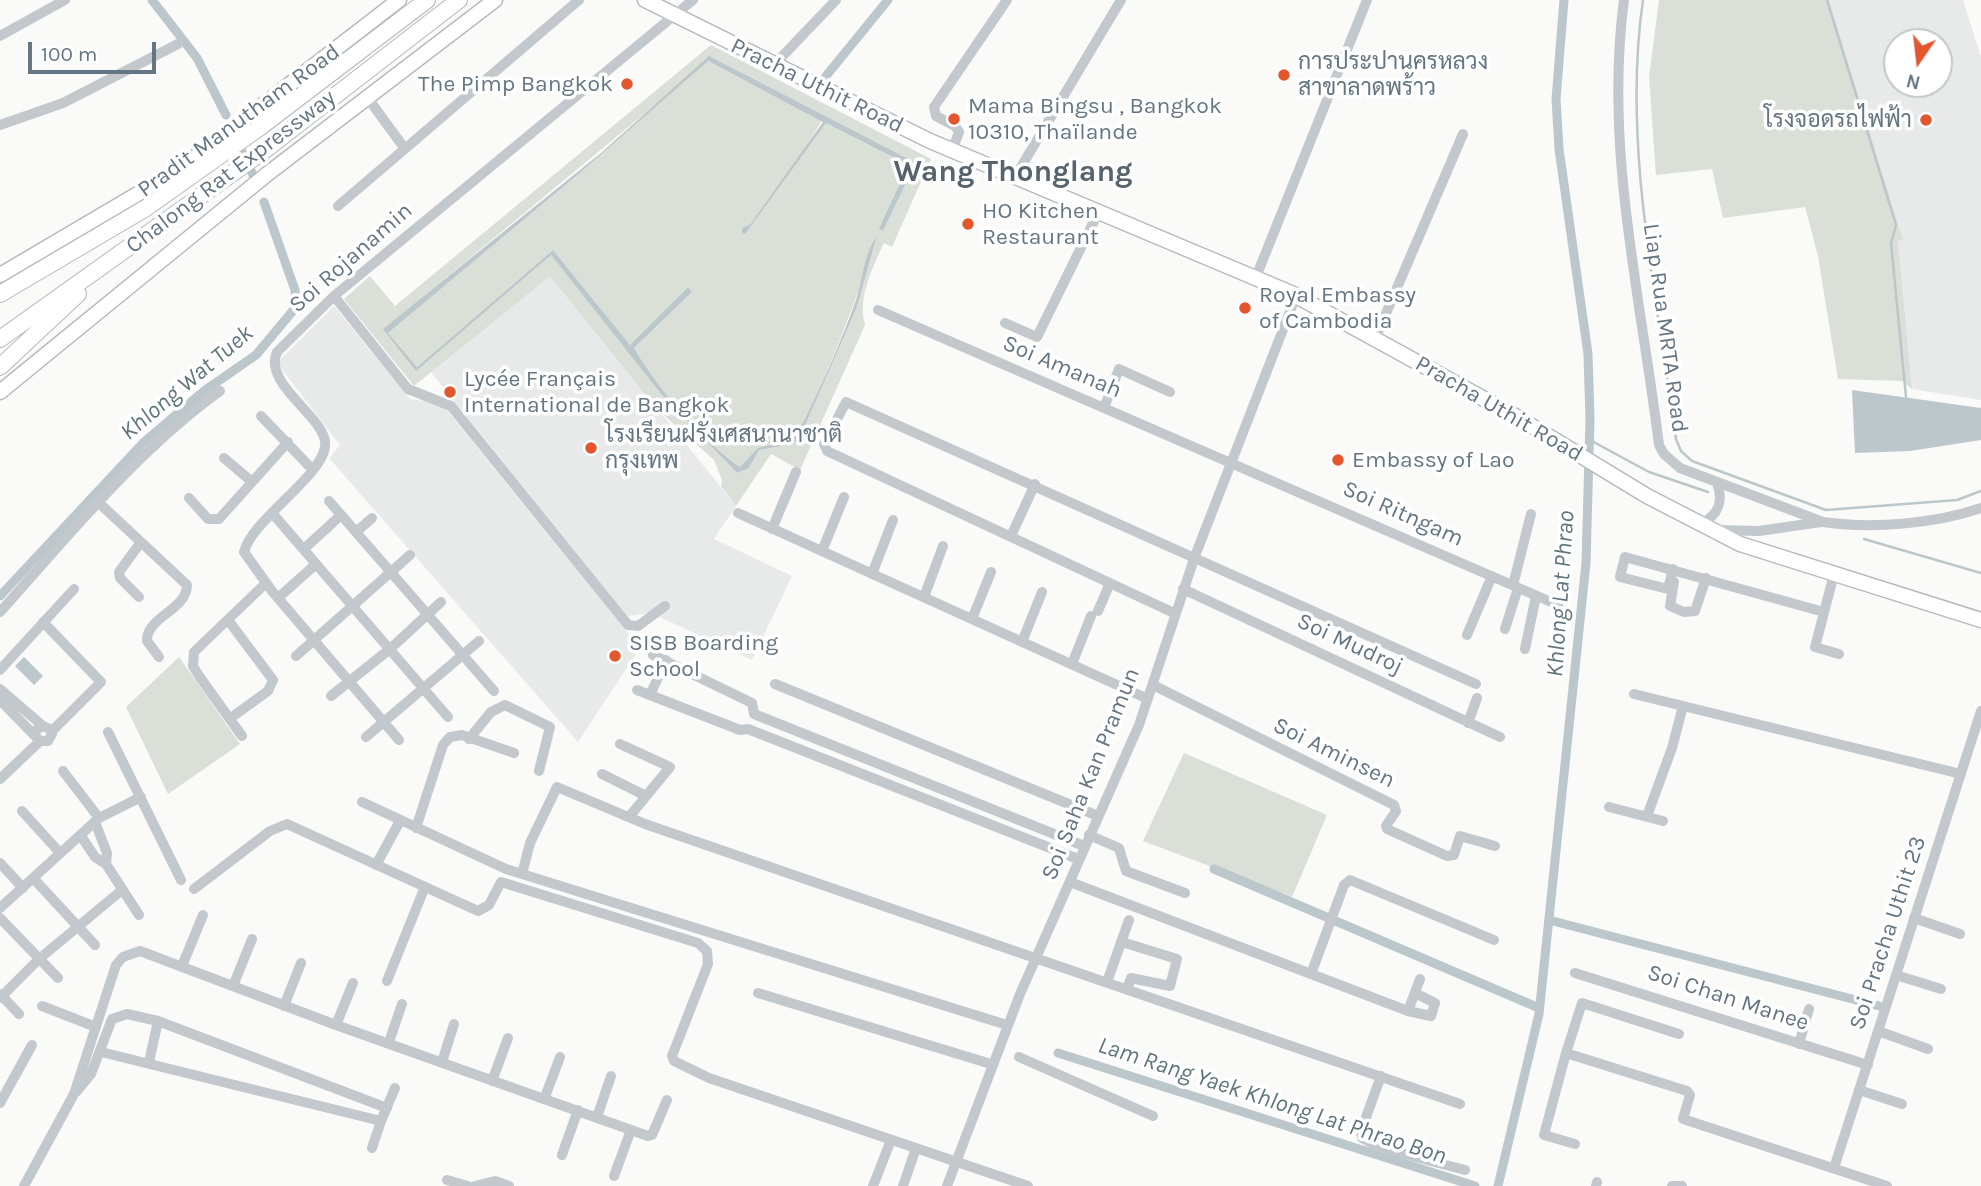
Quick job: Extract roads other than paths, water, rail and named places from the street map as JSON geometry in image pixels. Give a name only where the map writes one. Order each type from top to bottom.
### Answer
[{"type":"highway","name":"Chalong Rat Expressway","points":[[0,294],[146,208],[259,128],[427,0]]},
{"type":"highway","name":"Chalong Rat Expressway","points":[[0,339],[90,278],[265,150],[459,0]]},
{"type":"highway","points":[[0,367],[90,278]]},
{"type":"main road","name":"Pradit Manutham Road","points":[[0,275],[180,169],[399,0]]},
{"type":"main road","points":[[0,391],[366,97],[480,7],[495,0]]},
{"type":"main road","name":"Pracha Uthit Road","points":[[645,0],[952,151],[1296,296],[1531,425],[1647,496],[1740,544],[1981,620]]},
{"type":"street","points":[[0,36],[51,4],[65,0]]},
{"type":"street","points":[[338,206],[579,0]]},
{"type":"street","name":"Soi Rojanamin","points":[[266,583],[244,552],[251,536],[322,457],[324,436],[274,369],[277,352],[334,296],[693,0]]},
{"type":"street","points":[[775,64],[836,0]]},
{"type":"street","points":[[952,151],[958,132],[955,126],[936,116],[934,107],[1007,0]]},
{"type":"street","points":[[1015,177],[1121,0]]},
{"type":"street","points":[[1256,277],[1367,0]]},
{"type":"street","name":"Liap Rua MRTA Road","points":[[1624,0],[1618,79],[1619,131],[1659,445],[1664,454],[1680,468],[1823,522],[1845,525],[1896,522],[1963,514],[1981,508]]},
{"type":"street","points":[[0,125],[63,103],[178,44]]},
{"type":"street","points":[[366,97],[405,149]]},
{"type":"street","points":[[1375,339],[1463,134]]},
{"type":"street","points":[[1005,323],[1037,337],[1099,211]]},
{"type":"street","points":[[334,296],[408,389],[452,406],[628,625],[638,626],[665,606]]},
{"type":"street","name":"Soi Saha Kan Pramun","points":[[947,1186],[1007,1025],[1148,699],[1174,613],[1296,296]]},
{"type":"street","name":"Soi Amanah","points":[[878,310],[1230,462]]},
{"type":"street","points":[[1104,408],[1119,369],[1170,392]]},
{"type":"street","points":[[0,612],[98,502],[191,412],[220,391]]},
{"type":"street","points":[[1174,613],[827,451],[824,444],[848,401],[1476,684]]},
{"type":"street","points":[[261,416],[313,469]]},
{"type":"street","points":[[189,498],[214,521],[288,442]]},
{"type":"street","points":[[224,458],[252,482]]},
{"type":"street","name":"Soi Ritngam","points":[[1230,462],[1558,605]]},
{"type":"street","points":[[772,529],[796,472]]},
{"type":"street","points":[[1717,483],[1721,496],[1718,508],[1707,527],[1759,531],[1823,522]]},
{"type":"street","points":[[1011,536],[1035,484]]},
{"type":"street","points":[[822,551],[844,497]]},
{"type":"street","points":[[329,501],[495,691]]},
{"type":"street","points":[[98,502],[187,585],[185,596],[148,631],[147,642],[159,657]]},
{"type":"street","points":[[738,513],[1148,699]]},
{"type":"street","points":[[273,514],[448,717]]},
{"type":"street","points":[[1505,629],[1531,514]]},
{"type":"street","points":[[305,548],[341,515]]},
{"type":"street","points":[[356,532],[372,518]]},
{"type":"street","points":[[872,574],[893,520]]},
{"type":"street","points":[[139,597],[120,578],[119,572],[141,542]]},
{"type":"street","points":[[924,597],[943,546]]},
{"type":"street","points":[[296,656],[410,555]]},
{"type":"street","points":[[1675,570],[1668,589],[1620,576],[1625,557],[1706,578],[1824,612]]},
{"type":"street","points":[[278,598],[316,564]]},
{"type":"street","points":[[1675,570],[1670,606],[1684,612],[1695,611],[1706,578]]},
{"type":"street","points":[[972,619],[991,572]]},
{"type":"street","points":[[1835,574],[1815,648],[1839,654]]},
{"type":"street","points":[[1467,635],[1492,576]]},
{"type":"street","points":[[242,736],[232,717],[193,666],[194,652],[266,583],[399,740]]},
{"type":"street","points":[[1072,664],[1110,583]]},
{"type":"street","points":[[0,670],[74,589]]},
{"type":"street","name":"Soi Mudroj","points":[[1183,589],[1500,737]]},
{"type":"street","points":[[1022,642],[1042,592]]},
{"type":"street","points":[[1525,649],[1536,596]]},
{"type":"street","points":[[331,696],[390,649],[441,602]]},
{"type":"street","points":[[228,620],[273,680],[268,691],[232,717]]},
{"type":"street","points":[[38,738],[36,730],[48,729],[101,682],[43,622]]},
{"type":"street","points":[[366,737],[479,641]]},
{"type":"street","points":[[653,654],[752,703],[754,714],[748,729]]},
{"type":"street","points":[[650,695],[666,660]]},
{"type":"street","points":[[775,684],[1098,816]]},
{"type":"street","name":"Soi Aminsen","points":[[1153,685],[1394,804],[1396,811],[1386,826],[1387,829],[1447,856],[1454,855],[1460,836],[1495,846]]},
{"type":"street","points":[[0,689],[48,729]]},
{"type":"street","points":[[637,690],[740,730],[748,729],[1078,859]]},
{"type":"street","points":[[1634,694],[1961,774]]},
{"type":"street","points":[[1468,723],[1478,698]]},
{"type":"street","points":[[0,700],[38,738]]},
{"type":"street","points":[[469,738],[491,712],[505,705],[550,727],[539,771]]},
{"type":"street","points":[[1647,816],[1672,748],[1683,706]]},
{"type":"street","name":"Soi Pracha Uthit 23","points":[[1834,1167],[1981,711]]},
{"type":"street","points":[[754,714],[1037,827],[1119,848],[1126,871],[1185,893]]},
{"type":"street","points":[[108,732],[181,880]]},
{"type":"street","points":[[416,828],[443,745],[455,734],[514,753]]},
{"type":"street","points":[[0,779],[38,738]]},
{"type":"street","points":[[620,744],[670,767],[629,817]]},
{"type":"street","points":[[852,769],[856,754]]},
{"type":"street","points":[[63,771],[97,820],[107,853],[106,864]]},
{"type":"street","points":[[602,774],[646,796]]},
{"type":"street","points":[[522,874],[530,843],[557,787],[629,817],[1460,1104]]},
{"type":"street","points":[[0,908],[97,820],[141,797]]},
{"type":"street","points":[[966,813],[971,800]]},
{"type":"street","points":[[362,802],[506,869],[1007,1025]]},
{"type":"street","points":[[1609,807],[1663,821]]},
{"type":"street","points":[[22,811],[60,853]]},
{"type":"street","points":[[376,865],[400,821]]},
{"type":"street","points":[[194,889],[270,831],[287,824],[478,911],[489,905],[506,869]]},
{"type":"street","points":[[1032,840],[1037,827]]},
{"type":"street","points":[[81,836],[95,857],[106,864],[139,915]]},
{"type":"street","points":[[0,863],[23,888]]},
{"type":"street","points":[[34,878],[95,945]]},
{"type":"street","points":[[1311,974],[1344,885],[1352,880],[1494,940]]},
{"type":"street","points":[[501,882],[698,943],[707,951],[708,964],[672,1056],[674,1061],[709,1077],[1028,1186]]},
{"type":"street","points":[[1070,882],[1408,1011],[1432,1015],[1434,1002],[1415,993]]},
{"type":"street","points":[[387,981],[425,889]]},
{"type":"street","points":[[19,1014],[1,996],[40,959],[122,890]]},
{"type":"street","points":[[182,966],[202,915]]},
{"type":"street","points":[[0,918],[58,978]]},
{"type":"street","points":[[1914,918],[1961,934]]},
{"type":"street","points":[[1107,982],[1129,920]]},
{"type":"street","points":[[233,986],[252,939]]},
{"type":"street","points":[[1122,942],[1177,959],[1171,985],[1131,978],[1127,989]]},
{"type":"street","points":[[24,1186],[74,1094],[116,965],[123,957],[140,951],[336,1025],[492,1081],[545,1097],[631,1130],[652,1135],[667,1100]]},
{"type":"street","points":[[284,1006],[301,963]]},
{"type":"street","name":"Soi Chan Manee","points":[[1575,973],[1868,1065]]},
{"type":"street","points":[[1896,975],[1941,989]]},
{"type":"street","points":[[1408,1011],[1420,979]]},
{"type":"street","points":[[336,1025],[353,983]]},
{"type":"street","points":[[758,993],[991,1065]]},
{"type":"street","points":[[1576,1144],[1545,1135],[1582,1003],[1679,1034]]},
{"type":"street","points":[[389,1042],[402,1004]]},
{"type":"street","points":[[41,1006],[96,1027]]},
{"type":"street","points":[[1799,1044],[1809,1009]]},
{"type":"street","points":[[74,1094],[91,1074],[112,1019],[127,1014],[158,1021],[387,1108]]},
{"type":"street","points":[[149,1062],[158,1021]]},
{"type":"street","points":[[442,1062],[454,1024]]},
{"type":"street","points":[[1878,1031],[1928,1049]]},
{"type":"street","points":[[492,1081],[509,1038]]},
{"type":"street","points":[[0,1103],[32,1045]]},
{"type":"street","points":[[101,1052],[381,1121]]},
{"type":"street","points":[[1566,1054],[1687,1091],[1690,1094],[1684,1119],[1887,1186]]},
{"type":"street","points":[[545,1097],[560,1057]]},
{"type":"street","points":[[1018,1057],[1153,1116]]},
{"type":"street","points":[[597,1117],[611,1076]]},
{"type":"street","points":[[1381,1076],[1360,1132],[1362,1138],[1378,1147],[1465,1170]]},
{"type":"street","points":[[372,1148],[395,1088]]},
{"type":"street","points":[[1859,1090],[1902,1104]]},
{"type":"street","points":[[562,1155],[578,1110]]},
{"type":"street","points":[[614,1176],[631,1130]]},
{"type":"street","points":[[873,1186],[891,1140]]},
{"type":"street","points":[[903,1186],[916,1148]]},
{"type":"street","points":[[447,1180],[468,1186]]},
{"type":"street","points":[[475,1186],[495,1181],[509,1186]]},
{"type":"street","points":[[1672,1186],[1682,1186]]},
{"type":"waterway","name":"Khlong Wat Tuek","points":[[152,0],[197,58],[226,115]]},
{"type":"waterway","points":[[822,81],[888,0]]},
{"type":"waterway","name":"Khlong Lat Phrao","points":[[1498,1186],[1539,1014],[1586,563],[1590,418],[1588,354],[1559,149],[1556,99],[1564,0]]},
{"type":"waterway","points":[[1643,0],[1638,54],[1639,164],[1652,275],[1676,439],[1681,451],[1692,461],[1826,510],[1957,500],[1981,491]]},
{"type":"waterway","points":[[1827,0],[1896,225],[1891,243],[1906,397]]},
{"type":"waterway","name":"Khlong Wat Tuek","points":[[237,141],[253,175]]},
{"type":"waterway","name":"Khlong Wat Tuek","points":[[0,596],[143,443],[204,391],[256,355],[296,307],[295,290],[264,202]]},
{"type":"waterway","points":[[1590,440],[1649,472],[1708,492]]},
{"type":"waterway","points":[[1864,539],[1981,573]]},
{"type":"waterway","points":[[1214,869],[1539,1008]]},
{"type":"waterway","points":[[1549,920],[1879,1006]]},
{"type":"waterway","name":"Lam Rang Yaek Khlong Lat Phrao Bon","points":[[1058,1053],[1475,1186]]},
{"type":"place","name":"การประปานครหลวง สาขาลาดพร้าว","points":[[1284,75]]},
{"type":"place","name":"The Pimp Bangkok","points":[[627,84]]},
{"type":"place","name":"Mama Bingsu , Bangkok 10310, Thaïlande","points":[[954,119]]},
{"type":"place","name":"โรงจอดรถไฟฟ้า","points":[[1926,120]]},
{"type":"place","name":"HO Kitchen Restaurant","points":[[968,224]]},
{"type":"place","name":"Royal Embassy of Cambodia","points":[[1245,308]]},
{"type":"place","name":"Lycée Français International de Bangkok","points":[[450,392]]},
{"type":"place","name":"โรงเรียนฝรั่งเศสนานาชาติ กรุงเทพ","points":[[591,448]]},
{"type":"place","name":"Embassy of Lao","points":[[1338,460]]},
{"type":"place","name":"SISB Boarding School","points":[[615,656]]},
{"type":"district","name":"Wang Thonglang","points":[[1013,172]]}]
